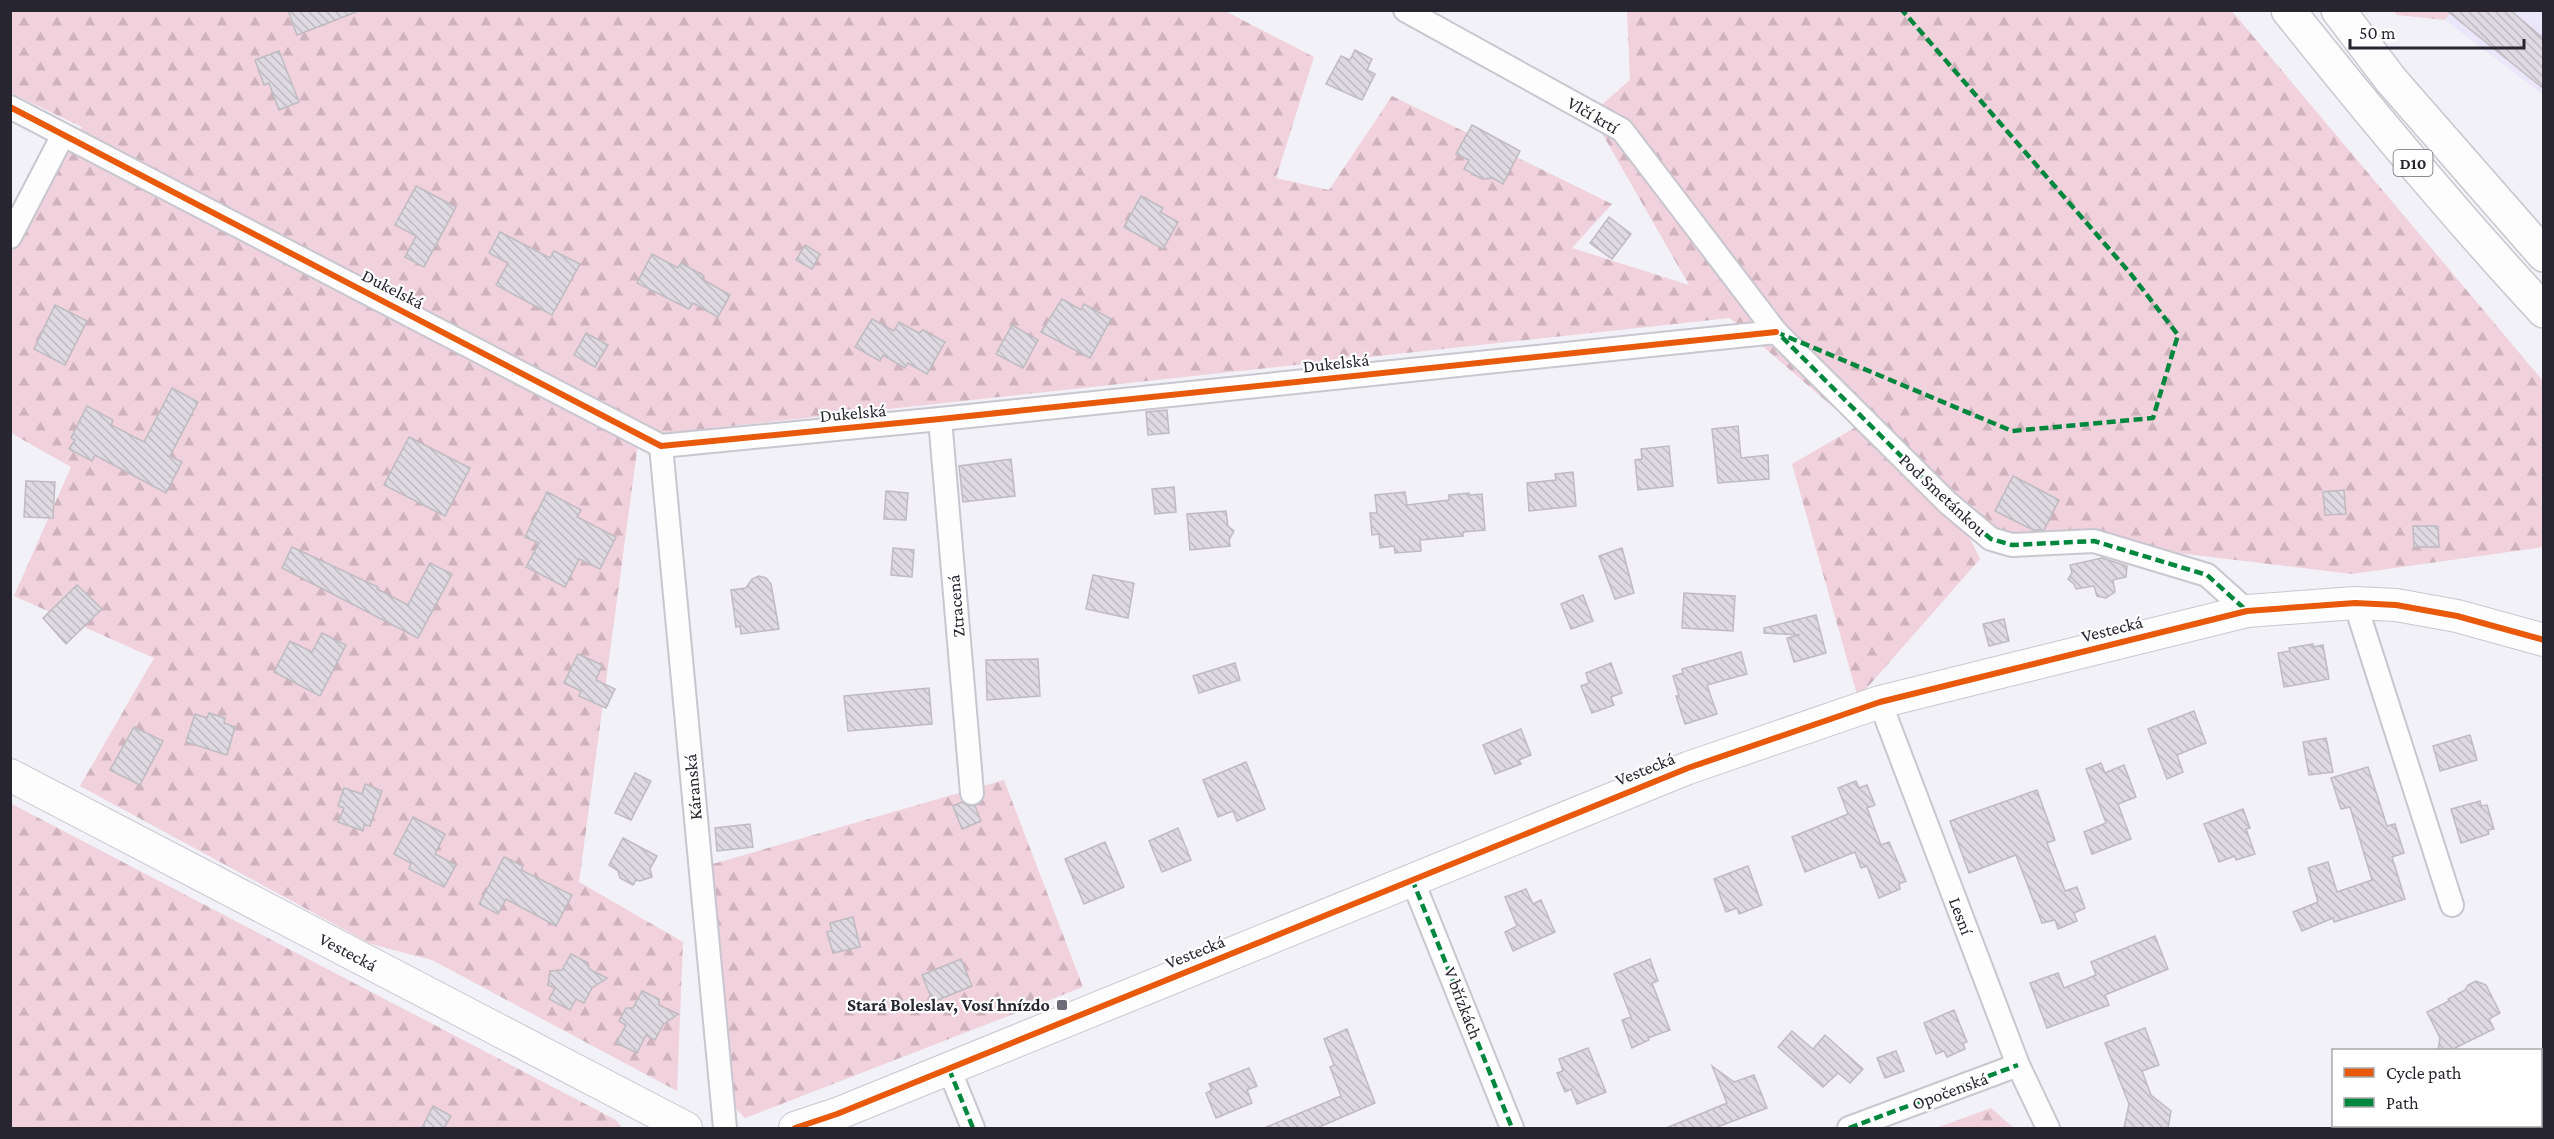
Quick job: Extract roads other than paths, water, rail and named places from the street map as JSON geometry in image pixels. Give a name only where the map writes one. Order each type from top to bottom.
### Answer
[{"type":"highway","name":"D10","points":[[2288,10],[2380,124],[2486,249],[2544,311]]},
{"type":"highway","name":"D10","points":[[2338,10],[2391,80],[2544,255]]},
{"type":"street","name":"Vlčí krtí","points":[[1405,10],[1622,130],[1776,332]]},
{"type":"street","name":"Dukelská","points":[[10,107],[661,446],[1776,332]]},
{"type":"street","points":[[10,237],[63,135]]},
{"type":"street","name":"Pod Smetánkou","points":[[1776,332],[1948,503],[1991,539],[2012,545],[2094,541],[2207,575],[2247,611]]},
{"type":"street","name":"Ztracená","points":[[940,419],[972,793]]},
{"type":"street","name":"Káranská","points":[[661,446],[725,1128]]},
{"type":"street","points":[[2355,603],[2452,905]]},
{"type":"street","name":"Vestecká","points":[[795,1128],[837,1114],[949,1069],[1688,768],[1880,702],[2247,611],[2355,603],[2396,605],[2457,616],[2544,640]]},
{"type":"street","name":"Lesní","points":[[1880,702],[2018,1065],[2048,1128]]},
{"type":"street","name":"Vestecká","points":[[10,775],[686,1128]]},
{"type":"street","name":"V břízkách","points":[[1412,879],[1428,914],[1512,1128]]},
{"type":"street","name":"Opočenská","points":[[1849,1128],[2018,1065]]},
{"type":"street","points":[[949,1069],[973,1128]]},
{"type":"place","name":"Stará Boleslav, Vosí hnízdo","points":[[1062,1005]]}]
